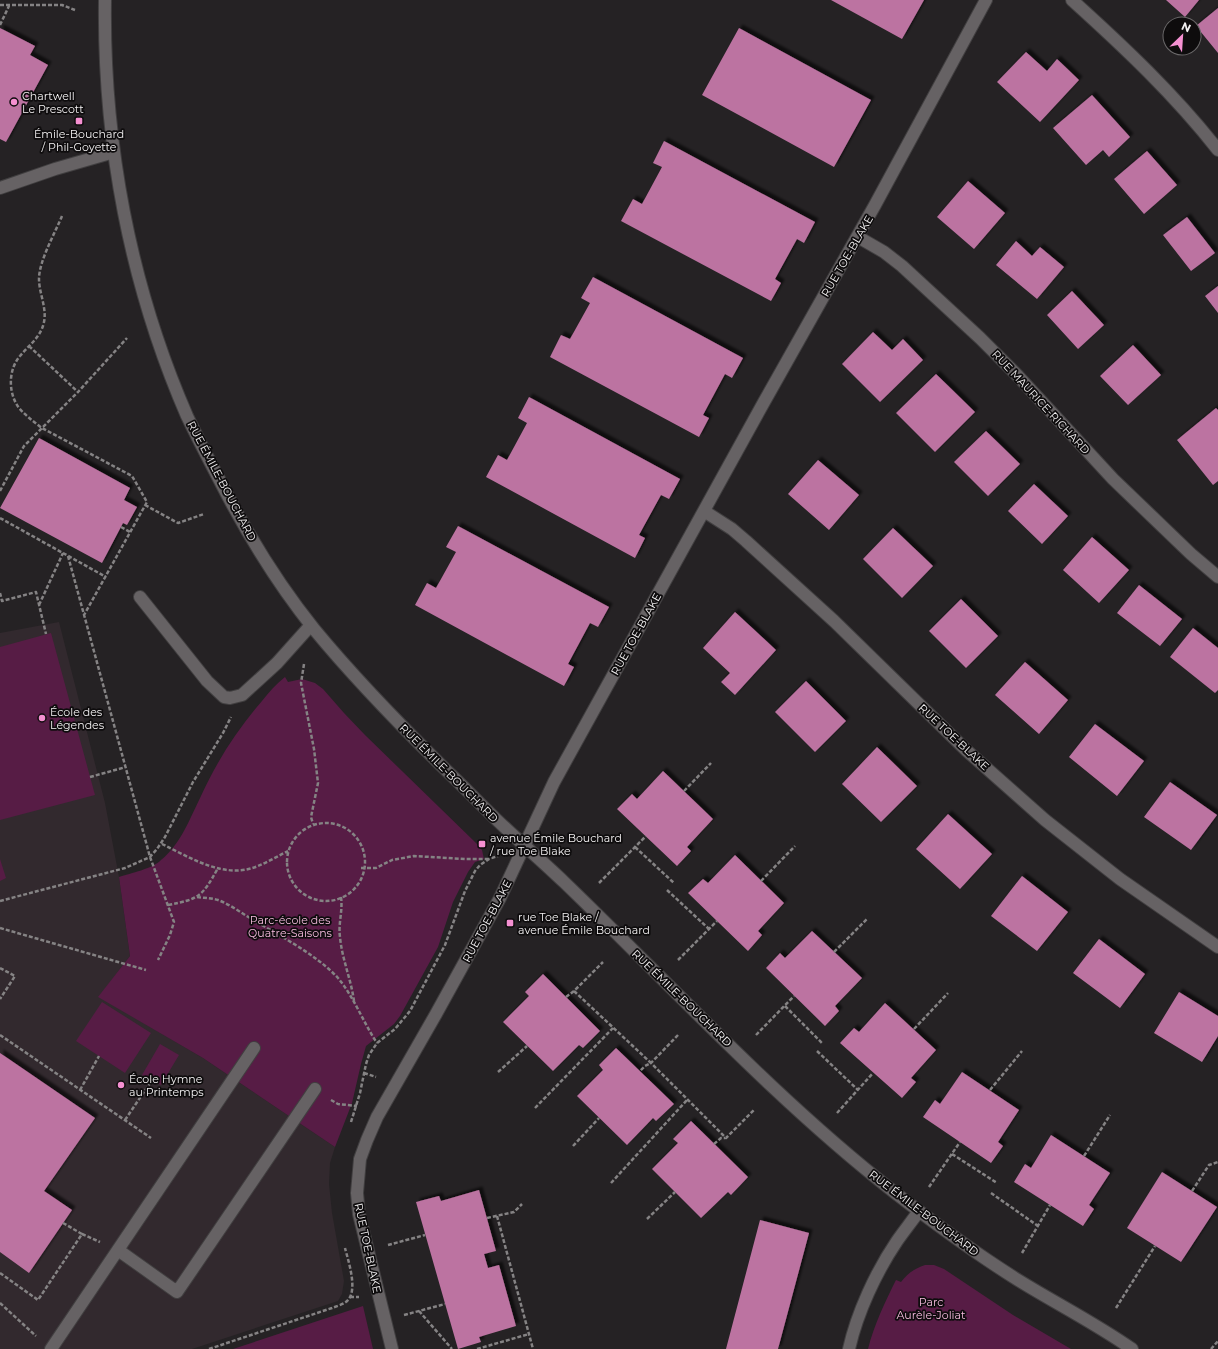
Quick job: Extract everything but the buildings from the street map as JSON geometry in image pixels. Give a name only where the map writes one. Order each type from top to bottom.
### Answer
[{"type":"street","name":"RUE ÉMILE-BOUCHARD","points":[[105,0],[107,80],[114,152],[128,233],[142,291],[152,323],[187,416],[220,482],[247,532],[311,625],[356,678],[396,720],[791,1104],[856,1162],[919,1211],[992,1263],[1107,1332],[1132,1349]]},
{"type":"street","name":"RUE TOE-BLAKE","points":[[392,1349],[359,1214],[357,1193],[360,1159],[377,1117],[496,905],[525,846],[547,796],[802,334],[858,237],[986,0]]},
{"type":"street","points":[[1072,0],[1169,92],[1218,150]]},
{"type":"street","points":[[0,188],[55,169],[114,152]]},
{"type":"street","name":"RUE MAURICE-RICHARD","points":[[858,237],[884,252],[902,266],[980,338],[1018,376],[1113,479],[1191,554],[1217,573]]},
{"type":"street","name":"RUE TOE-BLAKE","points":[[704,511],[732,529],[746,541],[834,621],[966,750],[1045,820],[1120,879],[1218,948]]},
{"type":"street","points":[[140,596],[207,682],[224,697],[230,698],[242,695],[278,663],[311,625]]},
{"type":"street","points":[[51,1349],[254,1048]]},
{"type":"street","points":[[118,1250],[177,1292],[315,1089]]},
{"type":"street","points":[[849,1349],[854,1330],[873,1284],[897,1241],[919,1211]]},
{"type":"path","points":[[0,6],[62,5],[75,10]]},
{"type":"path","points":[[0,24],[10,6]]},
{"type":"path","points":[[62,216],[40,267],[39,279],[45,317],[41,331],[14,365],[11,376],[12,391],[19,408],[32,421],[42,428],[132,476],[147,502],[84,615]]},
{"type":"path","points":[[0,491],[24,446],[78,392],[127,338]]},
{"type":"path","points":[[29,346],[78,392]]},
{"type":"path","points":[[145,505],[178,523],[204,514]]},
{"type":"path","points":[[0,518],[106,577]]},
{"type":"path","points":[[121,527],[130,532]]},
{"type":"path","points":[[39,605],[63,554]]},
{"type":"path","points":[[68,556],[150,857],[174,922],[173,928],[158,960]]},
{"type":"path","points":[[0,593],[2,601],[36,592],[46,634]]},
{"type":"path","points":[[302,676],[301,683],[314,749],[318,783],[311,817],[313,824]]},
{"type":"path","points":[[0,901],[125,868],[150,857],[162,844],[193,782],[223,733],[242,695]]},
{"type":"path","points":[[684,791],[711,764]]},
{"type":"path","points":[[90,777],[126,767]]},
{"type":"path","points":[[326,822],[339,824],[350,831],[359,840],[364,851],[362,877],[356,887],[346,896],[333,900],[320,900],[308,896],[297,888],[290,877],[287,864],[288,851],[302,830],[313,824],[326,822]]},
{"type":"path","points":[[599,883],[646,836]]},
{"type":"path","points":[[162,844],[199,862],[230,871],[247,870],[259,866],[288,851]]},
{"type":"path","points":[[761,881],[795,846]]},
{"type":"path","points":[[635,847],[674,883]]},
{"type":"path","points":[[363,868],[376,868],[392,860],[414,856],[489,859]]},
{"type":"path","points":[[168,905],[189,901],[197,897],[203,892],[218,868]]},
{"type":"path","points":[[667,890],[709,929]]},
{"type":"path","points":[[197,897],[219,901],[230,906],[322,962],[337,977],[348,992],[377,1043]]},
{"type":"path","points":[[341,897],[342,907],[339,935],[341,949],[348,970],[355,1003]]},
{"type":"path","points":[[834,952],[867,918]]},
{"type":"path","points":[[678,960],[717,921]]},
{"type":"path","points":[[0,928],[146,970]]},
{"type":"path","points":[[566,997],[603,962]]},
{"type":"path","points":[[0,968],[15,976],[0,999]]},
{"type":"path","points":[[574,991],[651,1063],[726,1138]]},
{"type":"path","points":[[914,1029],[948,993]]},
{"type":"path","points":[[756,1035],[794,996]]},
{"type":"path","points":[[785,1006],[823,1044]]},
{"type":"path","points":[[535,1108],[613,1028]]},
{"type":"path","points":[[0,1035],[151,1138]]},
{"type":"path","points":[[640,1071],[651,1063],[678,1035]]},
{"type":"path","points":[[498,1072],[527,1046]]},
{"type":"path","points":[[817,1051],[858,1090]]},
{"type":"path","points":[[990,1090],[1022,1051]]},
{"type":"path","points":[[80,1090],[99,1056]]},
{"type":"path","points":[[364,1073],[380,1078]]},
{"type":"path","points":[[837,1113],[874,1073]]},
{"type":"path","points":[[125,1120],[152,1080]]},
{"type":"path","points":[[315,1089],[338,1104],[357,1106]]},
{"type":"path","points":[[610,1184],[687,1100]]},
{"type":"path","points":[[714,1144],[721,1138],[726,1138],[754,1110]]},
{"type":"path","points":[[1084,1156],[1110,1115]]},
{"type":"path","points":[[573,1146],[599,1118]]},
{"type":"path","points":[[929,1187],[960,1142]]},
{"type":"path","points":[[952,1154],[997,1183]]},
{"type":"path","points":[[1192,1191],[1209,1165],[1218,1162]]},
{"type":"path","points":[[647,1219],[674,1192]]},
{"type":"path","points":[[991,1193],[1038,1226]]},
{"type":"path","points":[[487,1218],[514,1212],[522,1204]]},
{"type":"path","points":[[1022,1253],[1050,1205]]},
{"type":"path","points":[[497,1216],[533,1349]]},
{"type":"path","points":[[0,1273],[38,1300],[82,1234],[63,1223]]},
{"type":"path","points":[[388,1245],[425,1235]]},
{"type":"path","points":[[1116,1308],[1155,1246]]},
{"type":"path","points":[[209,1349],[332,1308],[347,1301],[350,1297],[359,1297]]},
{"type":"path","points":[[0,1302],[40,1340]]},
{"type":"path","points":[[404,1316],[445,1304]]},
{"type":"path","points":[[420,1311],[452,1349]]},
{"type":"path","points":[[477,1349],[529,1334]]},
{"type":"path","points":[[1210,1349],[1218,1341]]},
{"type":"shaded area","name":"École Hymne au Printemps","points":[[59,622],[105,803],[119,877],[130,956],[99,997],[203,1058],[335,1147],[330,1163],[329,1184],[332,1213],[344,1281],[342,1294],[338,1301],[192,1349],[0,1349],[0,633]]},
{"type":"green space","name":"École des Légendes","points":[[51,633],[95,795],[0,820],[0,647]]},
{"type":"green space","name":"Parc-école des Quatre-Saisons","points":[[285,677],[288,682],[302,679],[315,683],[323,689],[365,735],[476,843],[482,850],[484,859],[475,862],[468,872],[453,902],[438,947],[400,1016],[394,1024],[366,1046],[352,1103],[335,1147],[203,1058],[98,997],[130,956],[119,877],[152,866],[168,854],[180,839],[207,783],[228,746],[253,712],[273,688]]},
{"type":"green space","points":[[0,859],[6,878],[0,881]]},
{"type":"green space","points":[[102,1002],[151,1033],[125,1073],[76,1041]]},
{"type":"green space","points":[[160,1044],[179,1055],[161,1085],[142,1075]]},
{"type":"green space","name":"Parc Aurèle-Joliat","points":[[925,1265],[934,1265],[944,1269],[1013,1315],[1071,1349],[868,1349],[877,1322],[896,1280],[901,1282],[906,1276]]},
{"type":"green space","points":[[363,1306],[373,1349],[233,1349]]},
{"type":"place","name":"Chartwell Le Prescott","points":[[14,102]]},
{"type":"place","name":"Émile-Bouchard / Phil-Goyette","points":[[79,121]]},
{"type":"place","name":"École des Légendes","points":[[42,718]]},
{"type":"place","name":"avenue Émile Bouchard / rue Toe Blake","points":[[482,844]]},
{"type":"place","name":"rue Toe Blake / avenue Émile Bouchard","points":[[510,923]]},
{"type":"place","name":"École Hymne au Printemps","points":[[121,1085]]}]
